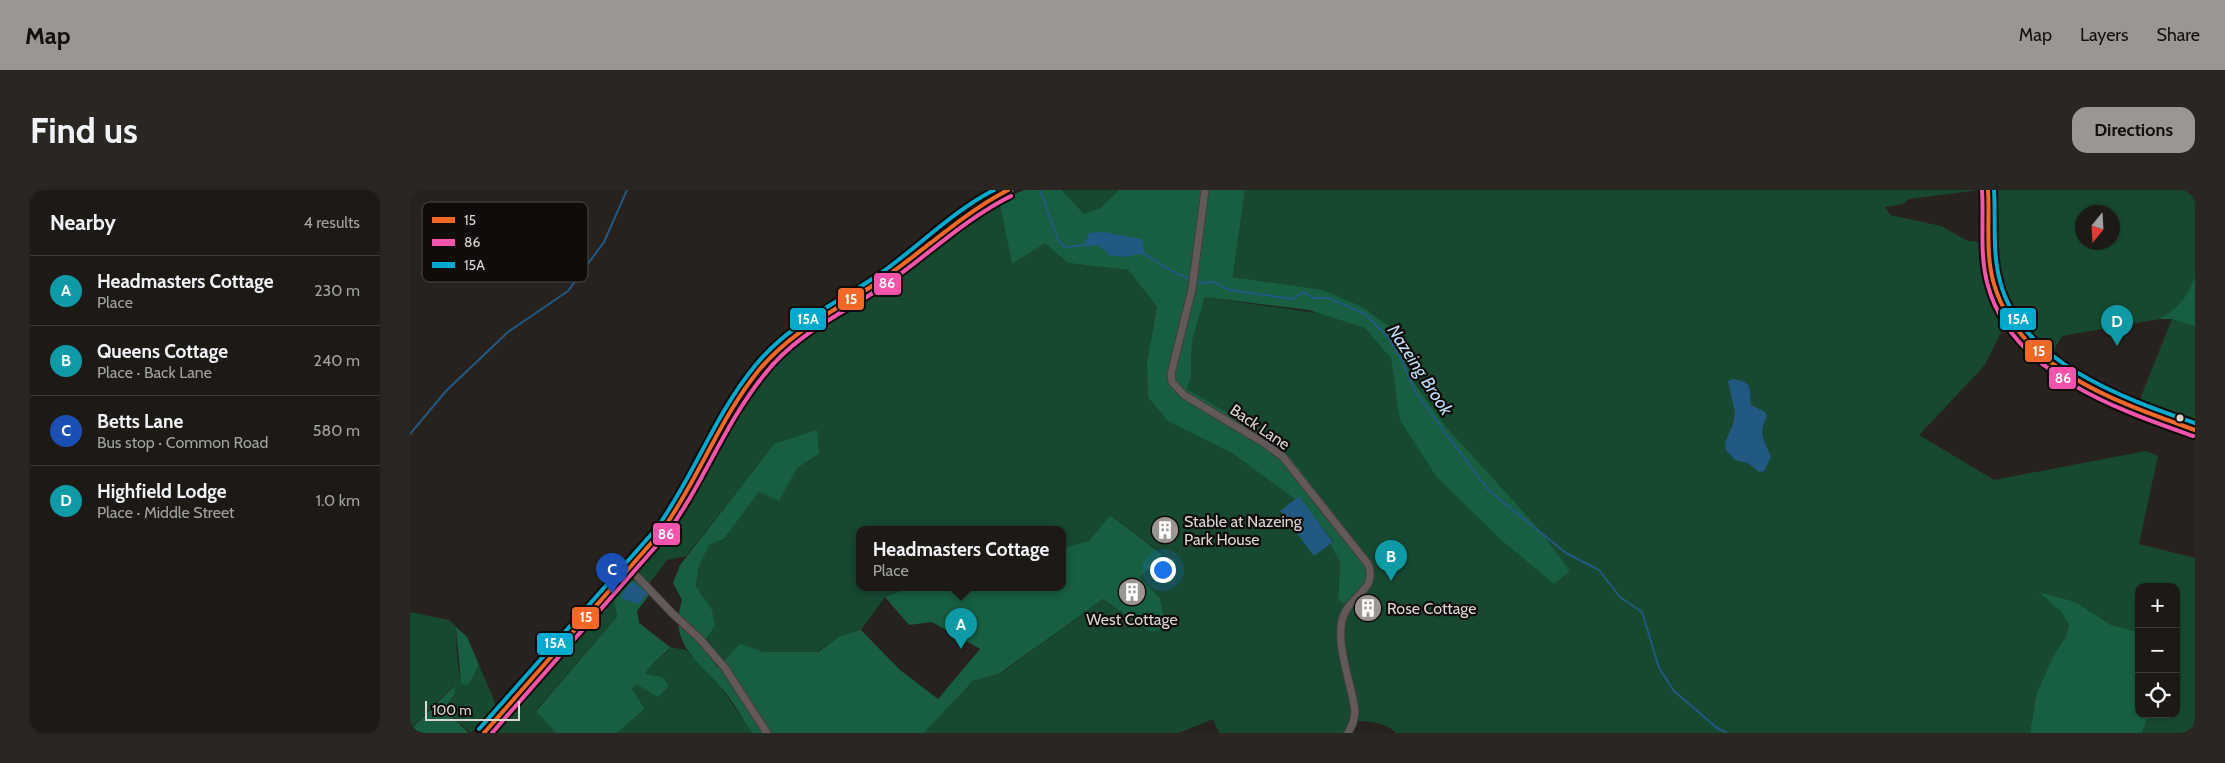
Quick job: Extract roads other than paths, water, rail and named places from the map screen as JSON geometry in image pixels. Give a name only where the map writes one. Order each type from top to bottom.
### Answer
[{"type":"street","points":[[484,733],[630,569],[668,522],[686,495],[742,395],[775,351],[807,326],[902,266],[985,202],[1008,190]]},
{"type":"street","name":"Back Lane","points":[[1205,190],[1192,289],[1171,374],[1172,382],[1184,395],[1264,443],[1283,457],[1368,564],[1371,580],[1367,587],[1346,609],[1341,629],[1354,712],[1353,723],[1348,733]]},
{"type":"street","points":[[1988,190],[1991,270],[2000,302],[2015,329],[2033,348],[2093,388],[2159,418],[2195,430]]},
{"type":"street","points":[[630,569],[700,639],[724,668],[767,733]]},
{"type":"water","points":[[1104,232],[1142,239],[1145,253],[1124,257],[1109,255],[1098,245],[1083,247],[1089,233]]},
{"type":"water","points":[[1733,379],[1747,384],[1750,391],[1751,405],[1765,412],[1767,417],[1762,433],[1771,457],[1764,471],[1759,472],[1748,463],[1735,460],[1726,450],[1725,443],[1733,424],[1735,413],[1728,381]]},
{"type":"water","points":[[1299,496],[1333,542],[1314,556],[1280,511]]},
{"type":"water","points":[[634,582],[647,593],[639,604],[623,599],[621,595],[630,583]]},
{"type":"waterway","points":[[588,264],[604,242],[627,190]]},
{"type":"waterway","name":"Nazeing Brook","points":[[1040,190],[1059,242],[1065,247],[1084,245]]},
{"type":"waterway","name":"Nazeing Brook","points":[[1142,253],[1177,274],[1191,279]]},
{"type":"waterway","name":"Nazeing Brook","points":[[1195,280],[1202,283],[1214,282],[1229,290],[1293,299],[1304,292],[1314,298],[1329,298],[1365,314],[1388,337],[1401,359],[1416,393],[1487,489],[1566,553],[1599,570],[1620,597],[1642,612],[1659,668],[1674,691],[1717,728],[1727,733]]},
{"type":"waterway","points":[[410,434],[446,391],[508,332],[568,291],[575,282]]},
{"type":"place","name":"Highfield Lodge","points":[[2117,346]]},
{"type":"place","name":"Stable at Nazeing Park House","points":[[1165,530]]},
{"type":"place","name":"Queens Cottage","points":[[1391,581]]},
{"type":"place","name":"West Cottage","points":[[1132,592]]},
{"type":"place","name":"Betts Lane","points":[[612,594]]},
{"type":"place","name":"Rose Cottage","points":[[1368,608]]},
{"type":"place","name":"Headmasters Cottage","points":[[961,649]]}]
